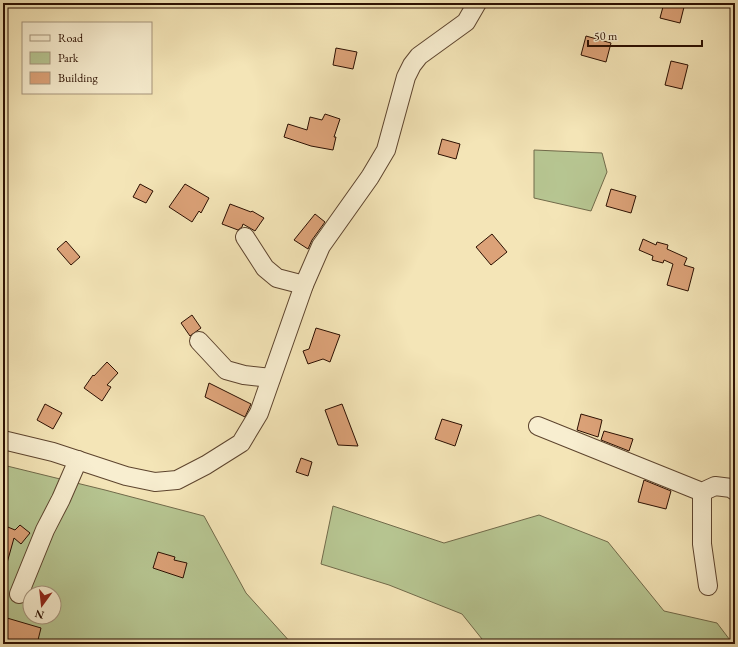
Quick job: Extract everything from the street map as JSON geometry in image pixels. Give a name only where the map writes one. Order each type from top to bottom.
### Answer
[{"type":"street","points":[[3,440],[53,452],[133,478],[155,482],[177,480],[206,465],[241,443],[259,413],[304,285],[321,246],[370,177],[386,150],[406,77],[412,65],[419,56],[466,22],[477,3]]},
{"type":"street","points":[[245,237],[265,268],[277,278],[304,285]]},
{"type":"street","points":[[199,341],[226,370],[244,375],[271,378]]},
{"type":"street","points":[[538,426],[702,492],[715,486],[731,488],[735,491]]},
{"type":"street","points":[[19,594],[45,530],[61,499],[78,460]]},
{"type":"street","points":[[702,492],[702,544],[708,586]]},
{"type":"green space","points":[[296,3],[401,3],[396,5],[307,5]]},
{"type":"green space","points":[[534,150],[602,153],[607,172],[591,211],[534,198]]},
{"type":"green space","points":[[3,465],[204,516],[246,593],[292,644],[3,644]]},
{"type":"green space","points":[[333,506],[444,543],[539,515],[608,542],[664,611],[717,623],[733,644],[486,644],[462,614],[389,585],[321,564]]},
{"type":"building","points":[[664,3],[685,3],[680,23],[660,18]]},
{"type":"building","points":[[586,36],[611,43],[606,62],[581,55]]},
{"type":"building","points":[[336,48],[357,52],[353,69],[333,65]]},
{"type":"building","points":[[671,61],[688,65],[682,89],[665,85]]},
{"type":"building","points":[[325,114],[340,119],[334,137],[336,137],[333,150],[311,146],[284,137],[288,124],[307,130],[310,117],[322,120]]},
{"type":"building","points":[[442,139],[460,144],[456,159],[438,154]]},
{"type":"building","points":[[140,184],[153,191],[146,203],[133,197]]},
{"type":"building","points":[[185,184],[209,198],[201,213],[199,211],[192,222],[169,207]]},
{"type":"building","points":[[611,189],[636,196],[631,213],[606,206]]},
{"type":"building","points":[[230,204],[251,212],[252,211],[264,218],[255,231],[243,224],[238,230],[222,224]]},
{"type":"building","points":[[315,214],[325,222],[312,240],[308,249],[294,240]]},
{"type":"building","points":[[492,234],[507,252],[491,265],[476,247]]},
{"type":"building","points":[[643,239],[656,245],[657,242],[668,245],[667,249],[687,258],[684,265],[694,268],[688,291],[667,285],[673,264],[664,260],[663,263],[652,260],[653,256],[639,250]]},
{"type":"building","points":[[66,241],[80,257],[71,265],[57,249]]},
{"type":"building","points":[[192,315],[201,328],[190,336],[181,323]]},
{"type":"building","points":[[316,328],[340,335],[330,362],[323,359],[308,364],[303,351],[309,349]]},
{"type":"building","points":[[107,362],[118,373],[107,385],[111,387],[102,401],[84,388],[93,375],[94,376]]},
{"type":"building","points":[[209,383],[251,404],[245,417],[205,397]]},
{"type":"building","points":[[45,404],[62,413],[53,429],[37,420]]},
{"type":"building","points":[[342,404],[358,446],[338,445],[325,410]]},
{"type":"building","points":[[581,414],[602,420],[598,437],[577,430]]},
{"type":"building","points":[[442,419],[462,425],[455,446],[435,439]]},
{"type":"building","points":[[604,431],[633,439],[629,451],[601,440]]},
{"type":"building","points":[[301,458],[312,462],[308,476],[296,472]]},
{"type":"building","points":[[644,480],[671,491],[666,509],[638,502]]},
{"type":"building","points":[[3,525],[15,530],[20,525],[30,533],[21,544],[14,538],[7,563],[3,562]]},
{"type":"building","points":[[158,552],[175,557],[174,560],[187,563],[183,578],[153,568]]},
{"type":"building","points":[[7,618],[22,622],[22,625],[31,625],[41,628],[37,644],[16,644],[3,640],[3,630]]}]
